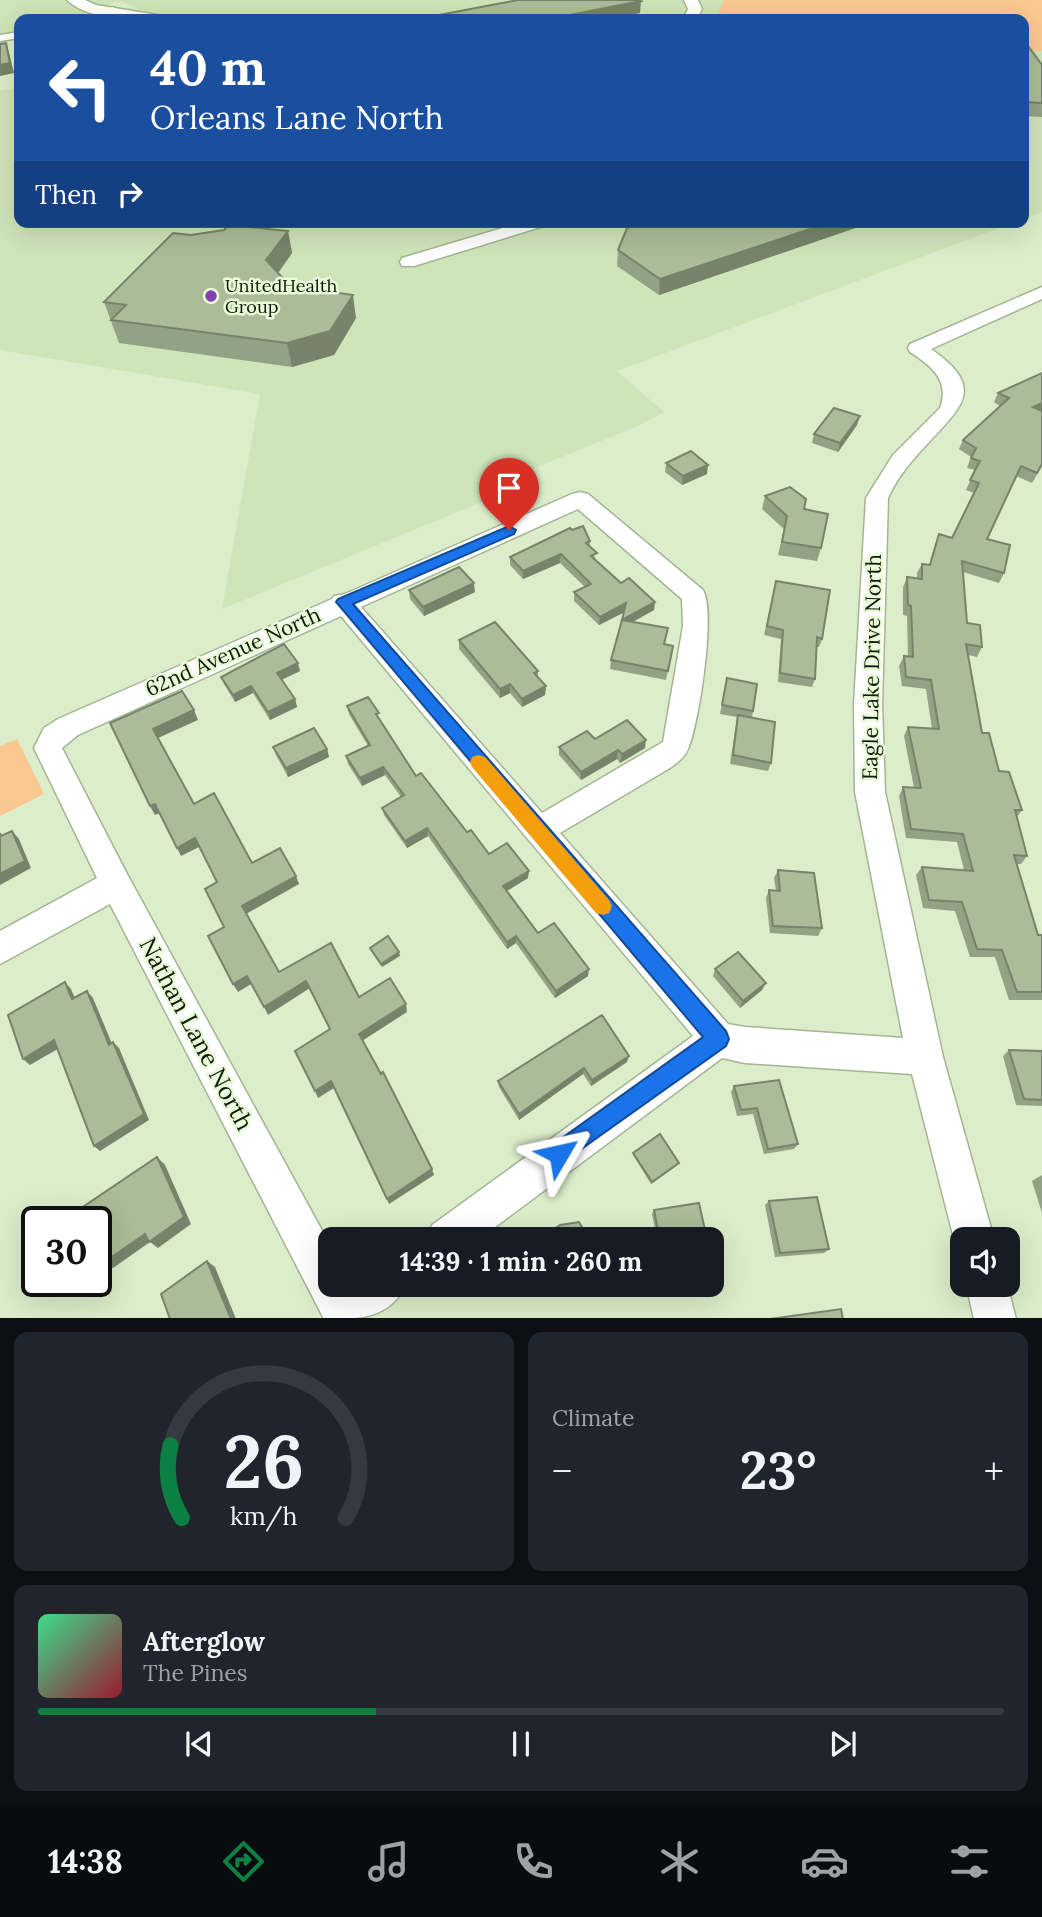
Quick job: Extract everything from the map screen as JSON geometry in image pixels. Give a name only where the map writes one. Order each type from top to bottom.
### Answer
[{"type":"street","points":[[74,0],[93,9],[108,5],[140,14]]},
{"type":"street","points":[[408,262],[521,228]]},
{"type":"street","name":"Eagle Lake Drive North","points":[[971,1227],[925,1057],[870,792],[868,704],[877,498],[884,481],[895,466],[951,408],[955,390],[950,377],[942,365],[918,348],[1042,292]]},
{"type":"street","name":"62nd Avenue North","points":[[48,748],[54,736],[68,727],[343,602],[580,499],[694,596],[696,626],[680,734],[674,749],[660,760],[537,831]]},
{"type":"street","points":[[343,602],[718,1039],[745,1045],[925,1057]]},
{"type":"street","name":"Nathan Lane North","points":[[48,748],[116,884],[346,1317]]},
{"type":"street","points":[[0,948],[116,884]]},
{"type":"street","points":[[462,1227],[718,1039]]},
{"type":"street","points":[[346,1317],[370,1297]]},
{"type":"street","points":[[989,1297],[995,1318]]},
{"type":"shaded area","points":[[0,0],[1009,0],[1020,14],[163,14],[141,10],[119,1],[84,14],[14,14],[14,33],[0,34]]},
{"type":"shaded area","points":[[724,0],[1042,0],[1042,51],[1029,51],[1029,14],[718,14]]},
{"type":"shaded area","points":[[1029,26],[1042,43],[1042,212],[1029,217]]},
{"type":"shaded area","points":[[14,88],[14,228],[999,228],[617,371],[664,412],[638,426],[527,471],[535,480],[222,609],[260,394],[0,350],[0,91]]},
{"type":"shaded area","points":[[17,739],[44,794],[0,816],[0,746]]},
{"type":"building","points":[[518,0],[641,1],[575,14],[444,14]]},
{"type":"building","points":[[6,43],[10,63],[0,65],[0,44]]},
{"type":"building","points":[[1029,47],[1042,65],[1042,103],[1029,102]]},
{"type":"building","name":"UnitedHealth Group","points":[[258,228],[288,231],[266,260],[290,286],[353,295],[330,331],[287,343],[111,320],[126,305],[104,302],[173,233],[191,235]]},
{"type":"building","points":[[627,228],[813,228],[660,279],[618,250]]},
{"type":"building","points":[[1042,373],[1042,403],[1033,407],[1042,411],[1042,464],[1037,473],[1021,466],[987,539],[1010,545],[1004,573],[962,561],[967,623],[980,625],[982,647],[966,644],[982,733],[989,733],[999,771],[1009,772],[1022,810],[1015,810],[1027,856],[1014,855],[1038,935],[1042,935],[1042,992],[1017,992],[1002,950],[977,949],[962,902],[929,900],[922,867],[973,871],[963,834],[911,829],[903,787],[921,788],[908,727],[939,729],[931,680],[906,677],[904,656],[913,657],[907,577],[922,579],[922,564],[930,565],[939,534],[952,538],[979,483],[970,480],[980,461],[971,458],[976,448],[963,440],[1009,398],[998,393]]},
{"type":"building","points":[[834,408],[860,416],[840,443],[814,434]]},
{"type":"building","points":[[691,451],[708,465],[683,476],[666,463]]},
{"type":"building","points":[[790,487],[806,499],[804,509],[828,514],[821,548],[782,542],[787,516],[765,496]]},
{"type":"building","points":[[583,526],[590,541],[586,543],[597,553],[591,556],[621,583],[629,578],[655,602],[622,620],[626,603],[600,617],[574,592],[591,584],[561,554],[523,571],[510,557],[570,528],[572,530]]},
{"type":"building","points":[[459,567],[474,583],[423,607],[409,590]]},
{"type":"building","points":[[776,581],[830,590],[822,639],[817,637],[815,679],[780,673],[783,630],[767,626]]},
{"type":"building","points":[[622,620],[668,628],[664,644],[673,646],[668,671],[611,660]]},
{"type":"building","points":[[495,622],[538,671],[534,673],[546,686],[522,699],[510,684],[500,689],[459,640]]},
{"type":"building","points":[[284,644],[298,663],[277,673],[295,699],[268,712],[251,686],[233,695],[221,677]]},
{"type":"building","points":[[727,678],[757,684],[753,711],[722,705]]},
{"type":"building","points":[[182,691],[194,710],[153,729],[194,804],[214,793],[252,863],[280,848],[296,876],[242,906],[279,972],[331,943],[359,997],[390,978],[406,1004],[359,1034],[381,1074],[383,1072],[432,1169],[387,1199],[331,1081],[315,1091],[295,1051],[330,1029],[306,981],[264,1007],[247,976],[233,984],[208,936],[224,927],[205,889],[217,882],[195,838],[177,848],[155,804],[150,806],[110,723]]},
{"type":"building","points":[[368,697],[416,776],[421,773],[467,832],[471,830],[489,854],[507,843],[529,871],[503,886],[538,933],[554,923],[589,969],[556,991],[516,936],[507,942],[427,828],[405,841],[382,808],[404,795],[383,767],[360,778],[346,756],[370,745],[347,706]]},
{"type":"building","points":[[738,715],[775,722],[771,763],[733,755]]},
{"type":"building","points":[[627,720],[646,740],[622,754],[618,750],[581,772],[559,747],[587,731],[595,739]]},
{"type":"building","points":[[314,728],[327,749],[286,768],[273,747]]},
{"type":"building","points":[[12,831],[25,861],[0,874],[0,833],[1,836]]},
{"type":"building","points":[[778,870],[814,873],[822,928],[773,926],[769,890],[780,891]]},
{"type":"building","points":[[388,936],[399,952],[381,964],[370,948]]},
{"type":"building","points":[[738,952],[766,983],[743,1001],[715,969]]},
{"type":"building","points":[[65,982],[72,999],[87,991],[109,1045],[113,1042],[144,1114],[94,1146],[54,1040],[23,1059],[8,1015]]},
{"type":"building","points":[[602,1015],[629,1056],[592,1080],[584,1068],[519,1114],[498,1081]]},
{"type":"building","points":[[1009,1050],[1042,1051],[1042,1100],[1024,1099]]},
{"type":"building","points":[[779,1080],[798,1144],[768,1149],[757,1108],[741,1110],[734,1086]]},
{"type":"building","points":[[660,1134],[679,1163],[652,1182],[633,1153]]},
{"type":"building","points":[[157,1157],[184,1217],[149,1242],[145,1234],[112,1257],[112,1206],[84,1206]]},
{"type":"building","points":[[817,1197],[829,1249],[780,1253],[769,1201]]},
{"type":"building","points":[[699,1203],[704,1227],[658,1227],[654,1210]]},
{"type":"building","points":[[579,1222],[582,1227],[557,1227]]},
{"type":"building","points":[[207,1261],[231,1318],[170,1318],[161,1294]]},
{"type":"building","points":[[841,1309],[843,1318],[777,1318]]},
{"type":"slow traffic","points":[[478,762],[603,906]]},
{"type":"place","name":"UnitedHealth Group","points":[[211,296]]},
{"type":"route","points":[[509,530],[343,602],[718,1039],[559,1154]]}]
